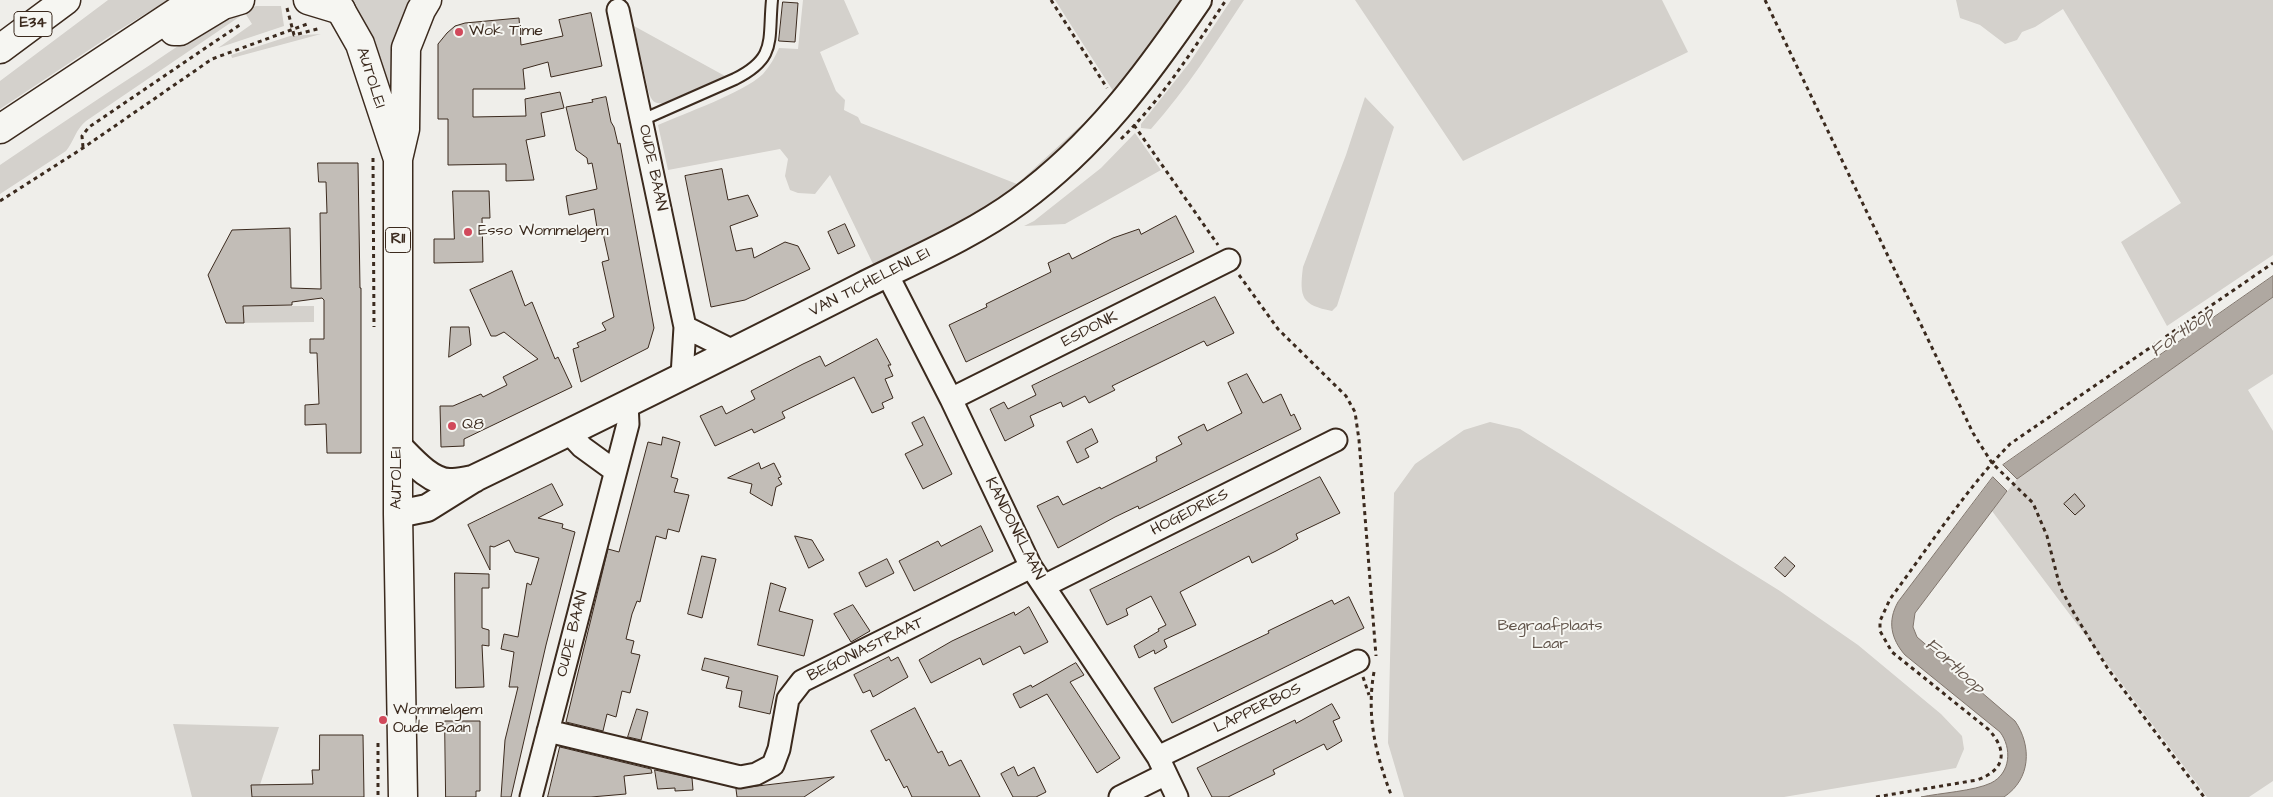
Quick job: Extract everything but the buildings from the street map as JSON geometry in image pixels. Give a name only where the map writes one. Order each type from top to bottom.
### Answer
[{"type":"main road","name":"E34","points":[[0,49],[66,0]]},
{"type":"main road","points":[[0,129],[195,0]]},
{"type":"main road","points":[[308,0],[335,13]]},
{"type":"main road","name":"AUTOLEI","points":[[386,158],[405,129],[406,48],[427,0]]},
{"type":"main road","points":[[143,34],[180,31],[223,5],[243,10]]},
{"type":"main road","name":"AUTOLEI","points":[[335,13],[360,44],[369,66],[388,134],[386,158],[398,446],[402,797]]},
{"type":"street","name":"VAN TICHELENLEI","points":[[398,514],[427,508],[475,478],[887,274],[987,222],[1019,201],[1059,168],[1121,106],[1158,59],[1198,0]]},
{"type":"street","name":"OUDE BAAN","points":[[618,10],[684,327],[682,376]]},
{"type":"street","name":"ESDONK","points":[[951,399],[1229,260]]},
{"type":"street","name":"KANDONKLAAN","points":[[887,274],[951,399],[1031,567],[1162,766],[1177,797]]},
{"type":"street","points":[[684,327],[733,351]]},
{"type":"street","name":"OUDE BAAN","points":[[531,797],[628,424],[627,403]]},
{"type":"street","points":[[568,433],[582,447],[615,471]]},
{"type":"street","name":"HOGEDRIES","points":[[1044,586],[1336,440]]},
{"type":"street","name":"VAN TICHELENLEI","points":[[398,446],[421,468],[440,480],[448,482],[475,478]]},
{"type":"street","name":"BEGONIASTRAAT","points":[[548,731],[740,777],[756,774],[773,765],[779,749],[788,699],[802,681],[1031,567]]},
{"type":"street","name":"LAPPERBOS","points":[[1120,797],[1162,766],[1358,661]]},
{"type":"lane","points":[[642,120],[750,72],[761,63],[767,53],[772,0]]},
{"type":"path","points":[[288,0],[287,13],[294,35],[320,28],[335,13]]},
{"type":"path","points":[[1051,0],[1121,106]]},
{"type":"path","points":[[1765,0],[1973,433],[1992,463],[2033,503],[2047,536],[2060,587],[2074,615],[2108,670],[2204,797]]},
{"type":"path","points":[[82,148],[82,136],[89,127],[243,10]]},
{"type":"path","points":[[0,201],[82,148],[212,59],[292,31]]},
{"type":"path","points":[[374,330],[386,158]]},
{"type":"path","points":[[1876,797],[1977,780],[1989,776],[2001,759],[2002,749],[1992,733],[1892,652],[1880,631],[1882,616],[1890,599],[1992,463],[2010,444],[2273,263]]},
{"type":"path","points":[[378,733],[378,797]]},
{"type":"green space","points":[[108,0],[168,0],[0,109],[0,81]]},
{"type":"green space","points":[[349,0],[415,0],[396,88],[391,88],[372,43]]},
{"type":"green space","points":[[803,0],[844,0],[859,34],[820,52],[836,91],[845,100],[844,110],[858,117],[861,123],[1017,184],[1111,98],[1115,104],[1001,202],[910,251],[874,266],[830,175],[815,194],[798,193],[790,190],[785,176],[788,159],[780,149],[668,170],[658,125],[713,102],[754,81],[766,71],[779,48],[798,49]]},
{"type":"green space","points":[[1055,0],[1187,0],[1115,94]]},
{"type":"green space","points":[[1231,0],[1244,0],[1200,66],[1164,114],[1151,129],[1141,128],[1141,124],[1190,62]]},
{"type":"green space","points":[[1355,0],[1662,0],[1688,52],[1463,161]]},
{"type":"green space","points":[[1956,0],[2273,0],[2273,255],[2167,326],[2121,242],[2181,203],[2063,9],[2035,27],[2022,32],[2017,40],[2005,44],[1980,25],[1960,18]]},
{"type":"green space","points":[[256,6],[281,6],[284,26],[218,48],[252,24],[245,13],[86,121],[66,151],[0,194],[0,165],[201,31],[228,17]]},
{"type":"green space","points":[[634,26],[725,76],[666,102],[656,103],[648,90]]},
{"type":"green space","points":[[321,34],[232,58],[231,55],[290,36]]},
{"type":"green space","points":[[1365,97],[1394,127],[1337,306],[1332,311],[1314,306],[1305,298],[1302,286],[1303,267],[1346,155]]},
{"type":"green space","points":[[1135,133],[1161,170],[1065,224],[1024,226],[1034,221],[1101,168]]},
{"type":"green space","points":[[2273,297],[2273,374],[2248,390],[2273,431],[2273,781],[2249,797],[2207,797],[1992,511],[2017,479]]},
{"type":"green space","points":[[226,306],[314,306],[314,322],[232,323]]},
{"type":"green space","name":"Begraafplaats Laar","points":[[1490,422],[1520,429],[1780,591],[1858,645],[1941,714],[1962,736],[1964,749],[1956,768],[1784,797],[1404,797],[1388,743],[1394,493],[1415,464],[1464,430]]},
{"type":"green space","points":[[173,724],[279,727],[256,797],[192,797]]},
{"type":"shaded area","points":[[2273,276],[2273,297],[2017,479],[2003,465]]},
{"type":"shaded area","points":[[1993,477],[2007,491],[1915,613],[1913,627],[1917,637],[2015,721],[2021,731],[2026,751],[2024,772],[2013,790],[2004,797],[1921,797],[1984,786],[1998,779],[2003,773],[2008,760],[2004,738],[2000,732],[1905,655],[1896,643],[1892,630],[1892,616],[1898,602]]},
{"type":"place","name":"Wok Time","points":[[459,32]]},
{"type":"place","name":"Esso Wommelgem","points":[[468,232]]},
{"type":"place","name":"Q8","points":[[452,426]]},
{"type":"place","name":"Wommelgem Oude Baan","points":[[383,720]]},
{"type":"water label","name":"Fortloop","points":[[2183,333]]},
{"type":"water label","name":"Fortloop","points":[[1954,667]]}]
